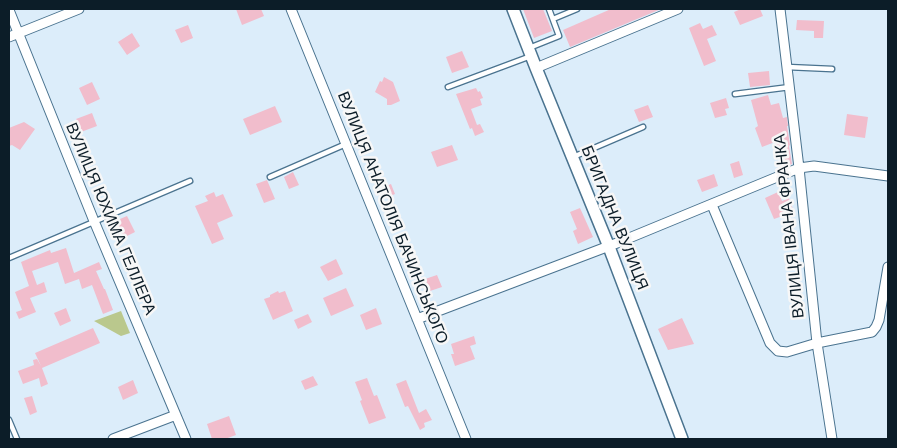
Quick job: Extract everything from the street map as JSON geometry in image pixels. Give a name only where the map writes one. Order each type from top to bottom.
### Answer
[{"type":"street","points":[[13,35],[79,9]]},
{"type":"street","name":"ВУЛИЦЯ АНАТОЛІЯ БАЧИНСЬКОГО","points":[[291,9],[466,439]]},
{"type":"street","name":"БРИГАДНА ВУЛИЦЯ","points":[[513,9],[608,246],[682,439]]},
{"type":"street","points":[[536,68],[678,9]]},
{"type":"street","name":"ВУЛИЦЯ ІВАНА ФРАНКА","points":[[780,9],[817,343],[832,439]]},
{"type":"street","name":"ВУЛИЦЯ ЮХИМА ГЕЛЛЕРА","points":[[9,10],[13,35],[186,439]]},
{"type":"street","points":[[416,319],[712,205],[799,168],[814,166],[888,176]]},
{"type":"street","points":[[712,205],[770,343],[778,351],[786,352],[817,343],[872,332],[879,320],[888,267]]},
{"type":"street","points":[[113,439],[176,414]]},
{"type":"lane","points":[[448,87],[530,52],[559,36],[549,9]]},
{"type":"lane","points":[[553,18],[577,9]]},
{"type":"lane","points":[[787,66],[832,69]]},
{"type":"lane","points":[[735,94],[790,87]]},
{"type":"lane","points":[[572,157],[643,127]]},
{"type":"lane","points":[[270,177],[346,144]]},
{"type":"lane","points":[[9,258],[190,181]]},
{"type":"lane","points":[[9,420],[16,439]]},
{"type":"green space","points":[[121,311],[130,333],[121,336],[94,321]]},
{"type":"building","points":[[236,9],[261,9],[264,16],[242,25]]},
{"type":"building","points":[[523,9],[543,9],[552,31],[534,38]]},
{"type":"building","points":[[611,9],[661,9],[570,47],[563,30]]},
{"type":"building","points":[[741,9],[760,9],[763,16],[740,25],[734,12]]},
{"type":"building","points":[[797,20],[824,21],[823,38],[814,38],[814,31],[796,30]]},
{"type":"building","points":[[700,23],[703,29],[712,25],[717,35],[707,39],[716,61],[704,66],[689,28]]},
{"type":"building","points":[[188,25],[193,38],[181,43],[175,30]]},
{"type":"building","points":[[132,33],[140,46],[127,55],[118,42]]},
{"type":"building","points":[[462,51],[469,67],[452,73],[446,57]]},
{"type":"building","points":[[769,71],[770,85],[750,87],[748,73]]},
{"type":"building","points":[[384,77],[393,82],[400,101],[391,105],[387,105],[387,99],[375,92]]},
{"type":"building","points":[[92,82],[100,99],[87,105],[79,88]]},
{"type":"building","points":[[476,88],[478,92],[480,91],[483,98],[480,99],[482,105],[471,109],[477,125],[480,124],[484,132],[475,136],[472,128],[470,129],[456,94]]},
{"type":"building","points":[[768,95],[771,105],[779,103],[783,118],[787,117],[792,164],[787,166],[781,149],[778,150],[775,142],[762,147],[755,128],[758,126],[751,100]]},
{"type":"building","points":[[726,98],[729,108],[725,109],[727,115],[715,118],[710,103]]},
{"type":"building","points":[[648,105],[653,117],[639,122],[634,110]]},
{"type":"building","points":[[275,106],[282,122],[250,135],[243,119]]},
{"type":"building","points":[[92,113],[97,126],[81,132],[76,119]]},
{"type":"building","points":[[847,114],[868,117],[865,138],[844,135]]},
{"type":"building","points":[[24,122],[35,129],[20,150],[12,145],[9,146],[9,128]]},
{"type":"building","points":[[452,145],[458,160],[437,167],[431,152]]},
{"type":"building","points":[[739,161],[743,175],[734,178],[730,164]]},
{"type":"building","points":[[293,172],[299,185],[289,189],[284,177]]},
{"type":"building","points":[[714,174],[718,186],[702,192],[697,180]]},
{"type":"building","points":[[267,180],[275,199],[264,203],[256,184]]},
{"type":"building","points":[[391,184],[395,194],[383,199],[379,189]]},
{"type":"building","points":[[214,192],[216,197],[223,194],[233,216],[217,223],[224,239],[212,244],[195,206],[208,201],[205,196]]},
{"type":"building","points":[[778,192],[782,201],[789,198],[794,212],[774,219],[765,198]]},
{"type":"building","points":[[580,208],[593,237],[578,244],[573,231],[577,229],[570,212]]},
{"type":"building","points":[[127,216],[135,232],[121,239],[113,222]]},
{"type":"building","points":[[66,248],[74,273],[99,262],[102,269],[96,271],[113,310],[103,314],[92,285],[82,289],[79,279],[65,284],[58,262],[32,271],[37,285],[44,282],[47,292],[30,298],[36,312],[19,319],[16,312],[22,310],[15,292],[29,286],[21,262],[50,250],[51,253]]},
{"type":"building","points":[[336,259],[343,274],[328,281],[320,267]]},
{"type":"building","points":[[437,275],[442,287],[430,291],[425,279]]},
{"type":"building","points":[[346,288],[354,306],[331,316],[323,298]]},
{"type":"building","points":[[278,291],[279,293],[285,291],[293,311],[273,320],[264,299]]},
{"type":"building","points":[[66,308],[71,321],[60,326],[54,313]]},
{"type":"building","points":[[376,308],[382,324],[366,330],[360,315]]},
{"type":"building","points":[[308,314],[312,322],[298,329],[294,320]]},
{"type":"building","points":[[682,318],[694,344],[668,350],[658,329]]},
{"type":"building","points":[[93,328],[100,343],[42,368],[48,384],[41,387],[39,378],[23,384],[18,371],[34,365],[33,360],[37,359],[41,366],[35,353]]},
{"type":"building","points":[[474,336],[476,344],[470,346],[475,359],[455,366],[451,354],[454,354],[451,344]]},
{"type":"building","points":[[313,376],[318,385],[305,390],[301,381]]},
{"type":"building","points":[[367,378],[374,396],[377,395],[386,418],[369,424],[355,382]]},
{"type":"building","points":[[133,380],[138,393],[123,400],[118,387]]},
{"type":"building","points":[[406,380],[419,413],[426,409],[432,420],[424,423],[425,427],[420,430],[408,406],[405,407],[396,384]]},
{"type":"building","points":[[32,396],[37,412],[30,415],[24,398]]},
{"type":"building","points":[[229,416],[236,435],[225,439],[212,439],[207,424]]}]
